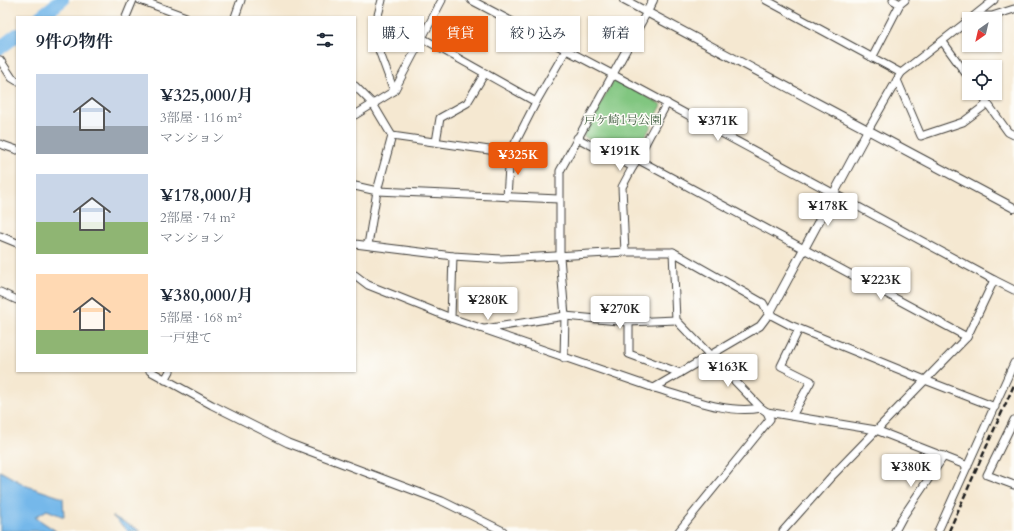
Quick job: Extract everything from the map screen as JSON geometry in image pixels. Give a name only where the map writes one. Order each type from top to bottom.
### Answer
[{"type":"street","points":[[126,16],[133,0]]},
{"type":"street","points":[[140,0],[183,16]]},
{"type":"street","points":[[235,16],[241,0]]},
{"type":"street","points":[[382,0],[373,34],[394,91]]},
{"type":"street","points":[[424,34],[442,0]]},
{"type":"street","points":[[471,0],[501,16]]},
{"type":"street","points":[[624,0],[1014,208]]},
{"type":"street","points":[[564,358],[565,316],[560,257],[560,171],[653,0]]},
{"type":"street","points":[[766,0],[901,73]]},
{"type":"street","points":[[872,58],[903,2],[893,0]]},
{"type":"street","points":[[979,12],[994,0]]},
{"type":"street","points":[[1002,13],[1014,9]]},
{"type":"street","points":[[654,388],[760,326],[769,314],[868,130],[901,73],[943,42],[962,26]]},
{"type":"street","points":[[424,39],[536,102]]},
{"type":"street","points":[[943,42],[962,68]]},
{"type":"street","points":[[356,114],[394,91],[415,52]]},
{"type":"street","points":[[507,197],[510,153],[536,102],[565,52]]},
{"type":"street","points":[[570,52],[1014,290]]},
{"type":"street","points":[[0,60],[12,78],[16,80]]},
{"type":"street","points":[[436,142],[440,118],[467,103],[485,73]]},
{"type":"street","points":[[897,80],[921,136],[963,122],[988,104]]},
{"type":"street","points":[[356,87],[373,104],[392,136],[377,191],[368,245]]},
{"type":"street","points":[[985,100],[1008,132],[1014,135]]},
{"type":"street","points":[[625,252],[622,187],[667,103]]},
{"type":"street","points":[[392,136],[510,153]]},
{"type":"street","points":[[577,138],[633,167]]},
{"type":"street","points":[[0,144],[16,150]]},
{"type":"street","points":[[637,159],[804,250],[967,336]]},
{"type":"street","points":[[356,186],[377,191],[559,199]]},
{"type":"street","points":[[0,236],[16,243]]},
{"type":"street","points":[[356,244],[453,256],[501,259],[560,257],[625,252],[673,252],[763,303],[769,314],[799,329],[994,406]]},
{"type":"street","points":[[673,252],[676,320],[764,410],[770,419],[679,531]]},
{"type":"street","points":[[451,318],[453,256]]},
{"type":"street","points":[[356,276],[368,285],[451,318],[654,388],[721,407],[764,410],[876,430],[968,466]]},
{"type":"street","points":[[783,531],[831,477],[967,336],[994,280]]},
{"type":"street","points":[[0,292],[16,300]]},
{"type":"street","points":[[484,330],[565,316],[629,322],[676,320]]},
{"type":"street","points":[[629,322],[629,354],[680,373]]},
{"type":"street","points":[[792,416],[811,381],[781,366],[799,329]]},
{"type":"street","points":[[938,531],[1014,363]]},
{"type":"street","points":[[152,372],[288,443],[442,501],[503,531]]},
{"type":"street","points":[[165,380],[169,372]]},
{"type":"street","points":[[1014,420],[987,475],[1014,485]]},
{"type":"street","points":[[896,531],[902,518],[944,456]]},
{"type":"green space","name":"戸ケ崎1号公園","points":[[614,79],[662,105],[632,162],[583,136]]},
{"type":"water","points":[[0,471],[27,486],[63,498],[64,517],[47,510],[35,517],[56,531],[0,531]]},
{"type":"water","points":[[112,516],[141,531],[128,531]]},
{"type":"waterway","points":[[41,16],[62,0]]},
{"type":"waterway","points":[[0,48],[16,36]]},
{"type":"railway","points":[[949,531],[1014,385]]}]
